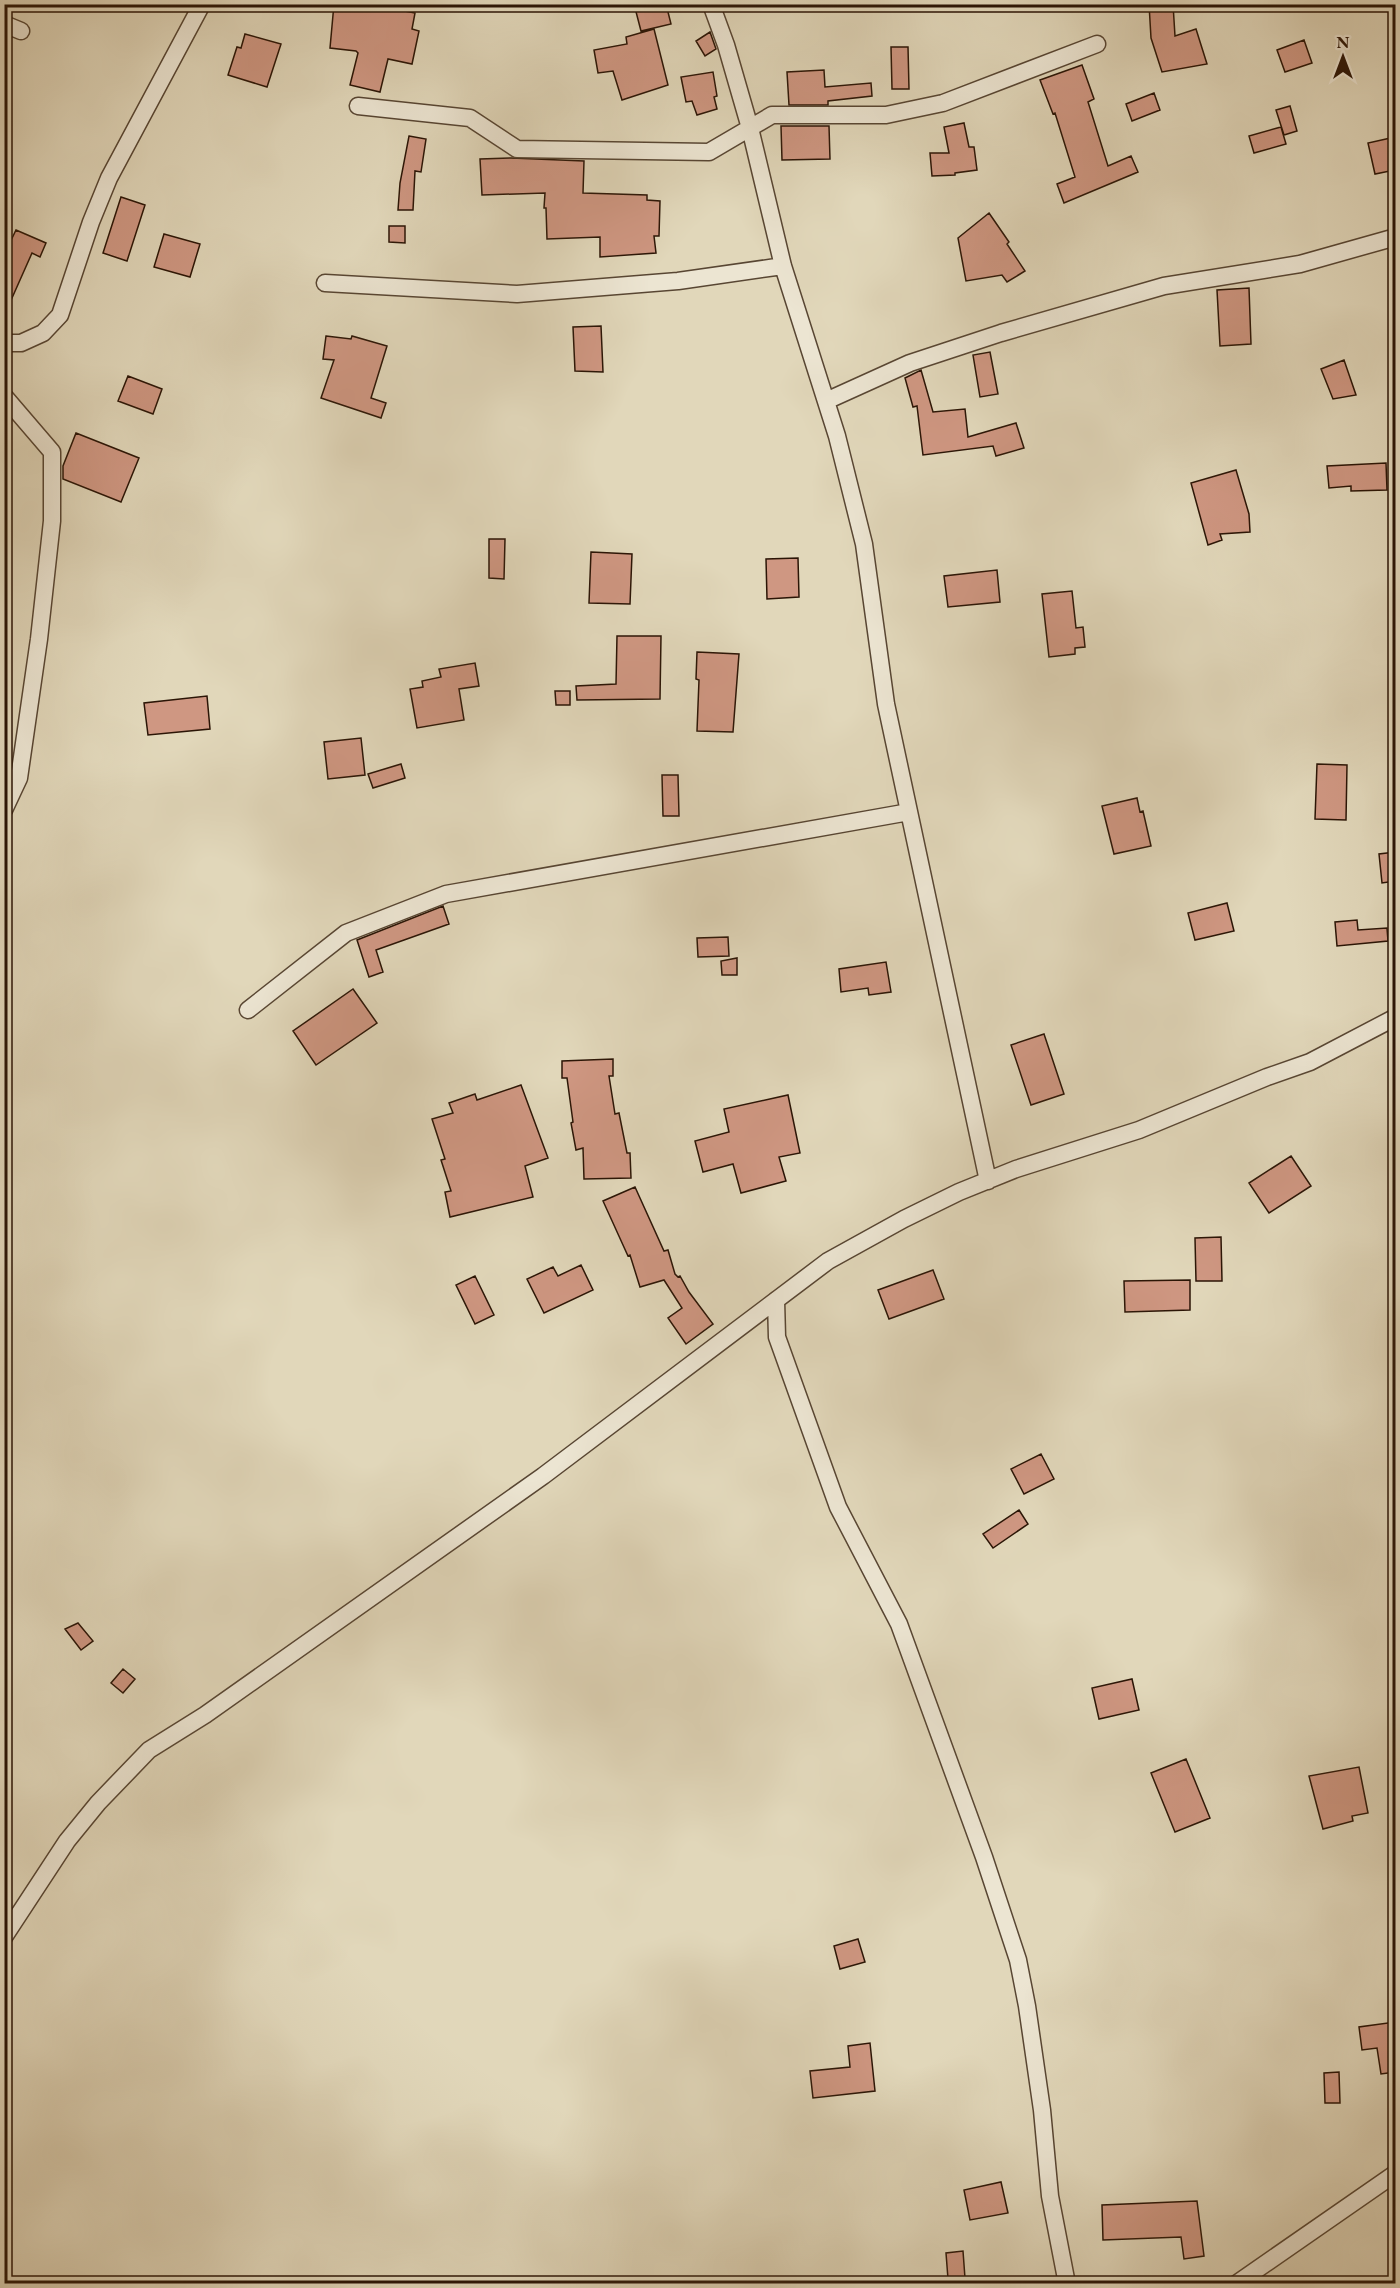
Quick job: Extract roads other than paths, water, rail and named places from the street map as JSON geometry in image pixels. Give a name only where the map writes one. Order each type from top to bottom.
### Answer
[{"type":"street","points":[[4,344],[21,343],[43,333],[60,315],[91,222],[109,178],[202,4]]},
{"type":"street","points":[[711,4],[726,45],[750,128],[783,266],[837,436],[864,544],[886,704],[988,1181]]},
{"type":"street","points":[[4,24],[21,31]]},
{"type":"street","points":[[358,106],[470,118],[517,148],[709,152],[772,115],[886,115],[943,104],[1097,44]]},
{"type":"street","points":[[826,401],[921,360],[1001,333],[1164,286],[1300,264],[1395,237]]},
{"type":"street","points":[[325,283],[517,294],[678,281],[783,266]]},
{"type":"street","points":[[4,396],[52,452],[52,521],[20,778],[4,810]]},
{"type":"street","points":[[248,1010],[346,933],[446,894],[909,812]]},
{"type":"street","points":[[4,1937],[10,1916],[67,1841],[98,1803],[149,1750],[215,1708],[543,1476],[828,1261],[904,1218],[988,1181],[1016,1169],[1140,1130],[1267,1077],[1310,1062],[1395,1017]]},
{"type":"street","points":[[776,1300],[777,1337],[838,1507],[900,1623],[1018,1960],[1038,2087],[1050,2196],[1067,2283]]},
{"type":"street","points":[[1236,2283],[1395,2173]]}]
